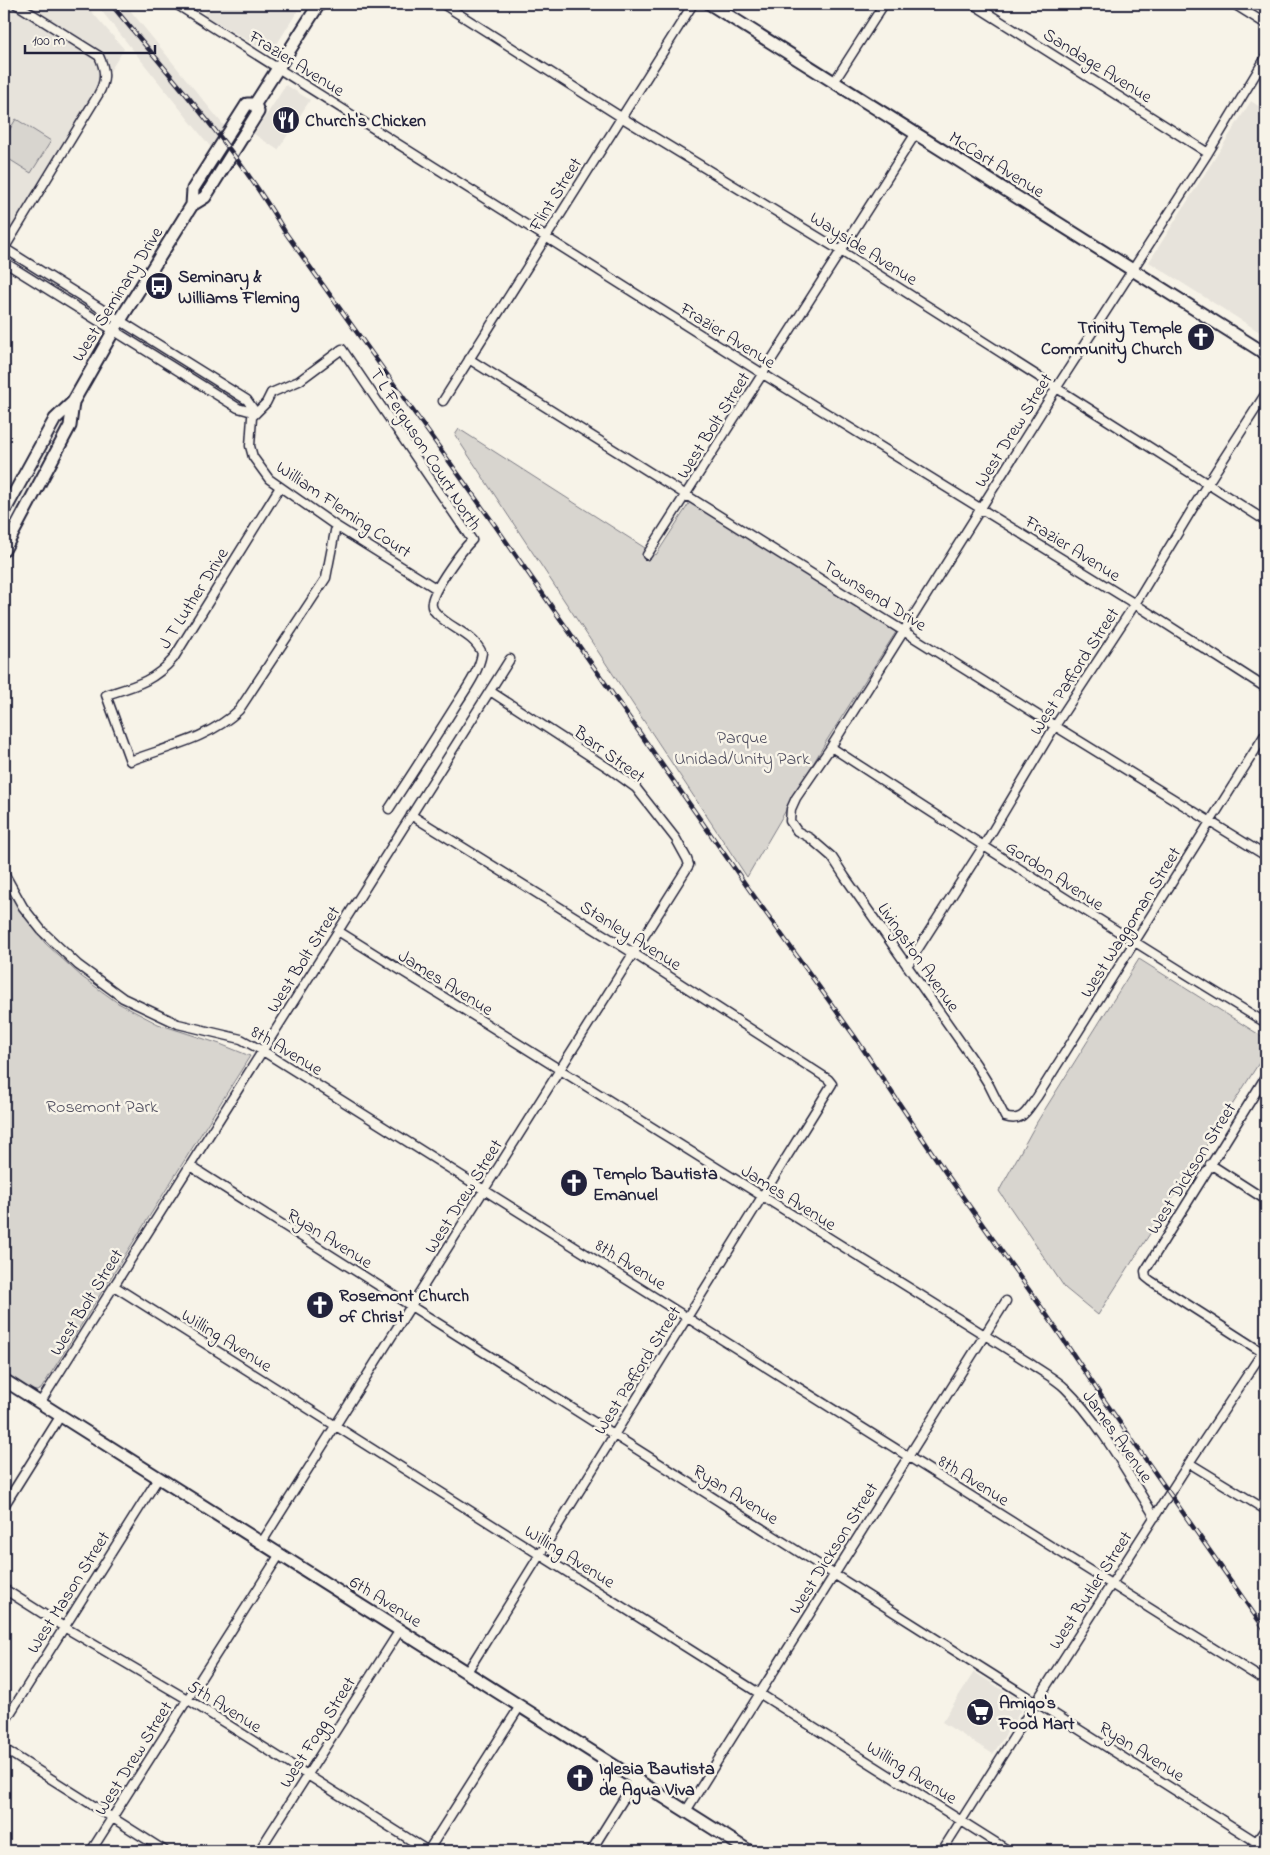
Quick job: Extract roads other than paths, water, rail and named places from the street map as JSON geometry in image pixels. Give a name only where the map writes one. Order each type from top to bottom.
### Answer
[{"type":"main road","name":"West Seminary Drive","points":[[4,512],[55,419],[73,402],[120,319],[192,206],[194,189],[248,104],[254,104],[319,4]]},
{"type":"main road","name":"McCart Avenue","points":[[710,4],[1266,354]]},
{"type":"main road","name":"West Seminary Drive","points":[[4,550],[70,426],[73,402]]},
{"type":"main road","name":"6th Avenue","points":[[4,1380],[750,1851]]},
{"type":"street","points":[[16,4],[99,56],[104,68],[105,78],[98,95],[4,248],[247,400],[256,413]]},
{"type":"street","name":"Frazier Avenue","points":[[176,4],[763,374],[1135,604],[1266,688]]},
{"type":"street","name":"Wayside Avenue","points":[[443,4],[622,117],[841,250],[1266,521]]},
{"type":"street","name":"Flint Street","points":[[443,400],[693,4]]},
{"type":"street","points":[[834,82],[884,4]]},
{"type":"street","name":"Sandage Avenue","points":[[973,4],[1208,153]]},
{"type":"street","points":[[1234,4],[1266,24]]},
{"type":"street","name":"West Drew Street","points":[[790,821],[791,809],[796,798],[831,747],[1057,387],[1208,153],[1266,57]]},
{"type":"street","name":"West Bolt Street","points":[[647,556],[916,133]]},
{"type":"street","points":[[4,262],[238,408],[256,413]]},
{"type":"street","name":"T L Ferguson Court North","points":[[256,413],[266,403],[271,393],[299,381],[342,349],[472,540],[463,549],[437,590],[432,606],[436,613],[474,640],[482,654],[473,677],[390,809]]},
{"type":"street","points":[[165,362],[171,352]]},
{"type":"street","name":"Townsend Drive","points":[[469,359],[1266,856]]},
{"type":"street","name":"West Pafford Street","points":[[907,966],[983,847],[1055,726],[1135,604],[1208,483],[1266,393]]},
{"type":"street","name":"William Fleming Court","points":[[256,413],[252,417],[250,446],[258,466],[269,479],[336,526],[437,590]]},
{"type":"street","name":"J T Luther Drive","points":[[280,487],[173,659],[164,669],[147,681],[106,696],[130,761],[212,730],[229,720],[239,710],[326,578],[336,526]]},
{"type":"street","name":"West Bolt Street","points":[[40,1403],[510,659]]},
{"type":"street","name":"Barr Street","points":[[490,691],[636,788],[676,839],[689,865]]},
{"type":"street","name":"West Waggoman Street","points":[[1012,1119],[1022,1116],[1036,1097],[1266,733]]},
{"type":"street","name":"Gordon Avenue","points":[[831,747],[1134,943],[1266,1023]]},
{"type":"street","name":"Stanley Avenue","points":[[411,815],[633,953],[828,1079],[832,1084]]},
{"type":"street","name":"Livingston Avenue","points":[[790,821],[797,832],[810,838],[832,857],[976,1064],[1005,1116],[1012,1119]]},
{"type":"street","name":"West Drew Street","points":[[262,1542],[689,865]]},
{"type":"street","name":"8th Avenue","points":[[4,873],[23,907],[42,931],[78,966],[123,998],[178,1024],[241,1039],[263,1051],[1260,1677]]},
{"type":"street","name":"James Avenue","points":[[338,931],[1064,1386],[1079,1402],[1095,1424],[1155,1517]]},
{"type":"street","name":"West Dickson Street","points":[[1265,1351],[1146,1277],[1145,1271],[1266,1076]]},
{"type":"street","name":"West Pafford Street","points":[[467,1672],[832,1084]]},
{"type":"street","points":[[1210,1164],[1266,1200]]},
{"type":"street","name":"Ryan Avenue","points":[[190,1166],[1266,1848]]},
{"type":"street","name":"Willing Avenue","points":[[114,1286],[1009,1851]]},
{"type":"street","name":"West Dickson Street","points":[[686,1811],[1006,1302]]},
{"type":"street","name":"West Butler Street","points":[[942,1851],[1189,1463],[1265,1351]]},
{"type":"street","points":[[4,1506],[61,1416]]},
{"type":"street","points":[[1189,1463],[1266,1510]]},
{"type":"street","name":"West Mason Street","points":[[4,1723],[159,1477]]},
{"type":"street","name":"West Drew Street","points":[[91,1851],[280,1554]]},
{"type":"street","name":"5th Avenue","points":[[4,1589],[64,1628],[188,1699],[428,1851]]},
{"type":"street","name":"West Fogg Street","points":[[260,1851],[400,1630]]},
{"type":"street","points":[[428,1851],[520,1706]]},
{"type":"street","points":[[4,1749],[165,1851]]},
{"type":"street","points":[[590,1851],[636,1779]]},
{"type":"street","points":[[1250,1851],[1266,1828]]},
{"type":"railway","points":[[111,4],[203,115],[246,172],[285,232],[494,524],[746,885],[855,1037],[943,1169],[1266,1631]]},
{"type":"place","name":"Church's Chicken","points":[[286,120]]},
{"type":"place","name":"Seminary & Williams Fleming","points":[[159,286]]},
{"type":"place","name":"Trinity Temple Community Church","points":[[1201,337]]},
{"type":"place","name":"Templo Bautista Emanuel","points":[[574,1183]]},
{"type":"place","name":"Rosemont Church of Christ","points":[[320,1305]]},
{"type":"place","name":"Amigo's Food Mart","points":[[980,1712]]},
{"type":"place","name":"Iglesia Bautista de Agua Viva","points":[[580,1778]]},
{"type":"park label","name":"Parque Unidad/Unity Park","points":[[742,748]]},
{"type":"park label","name":"Rosemont Park","points":[[102,1106]]}]
